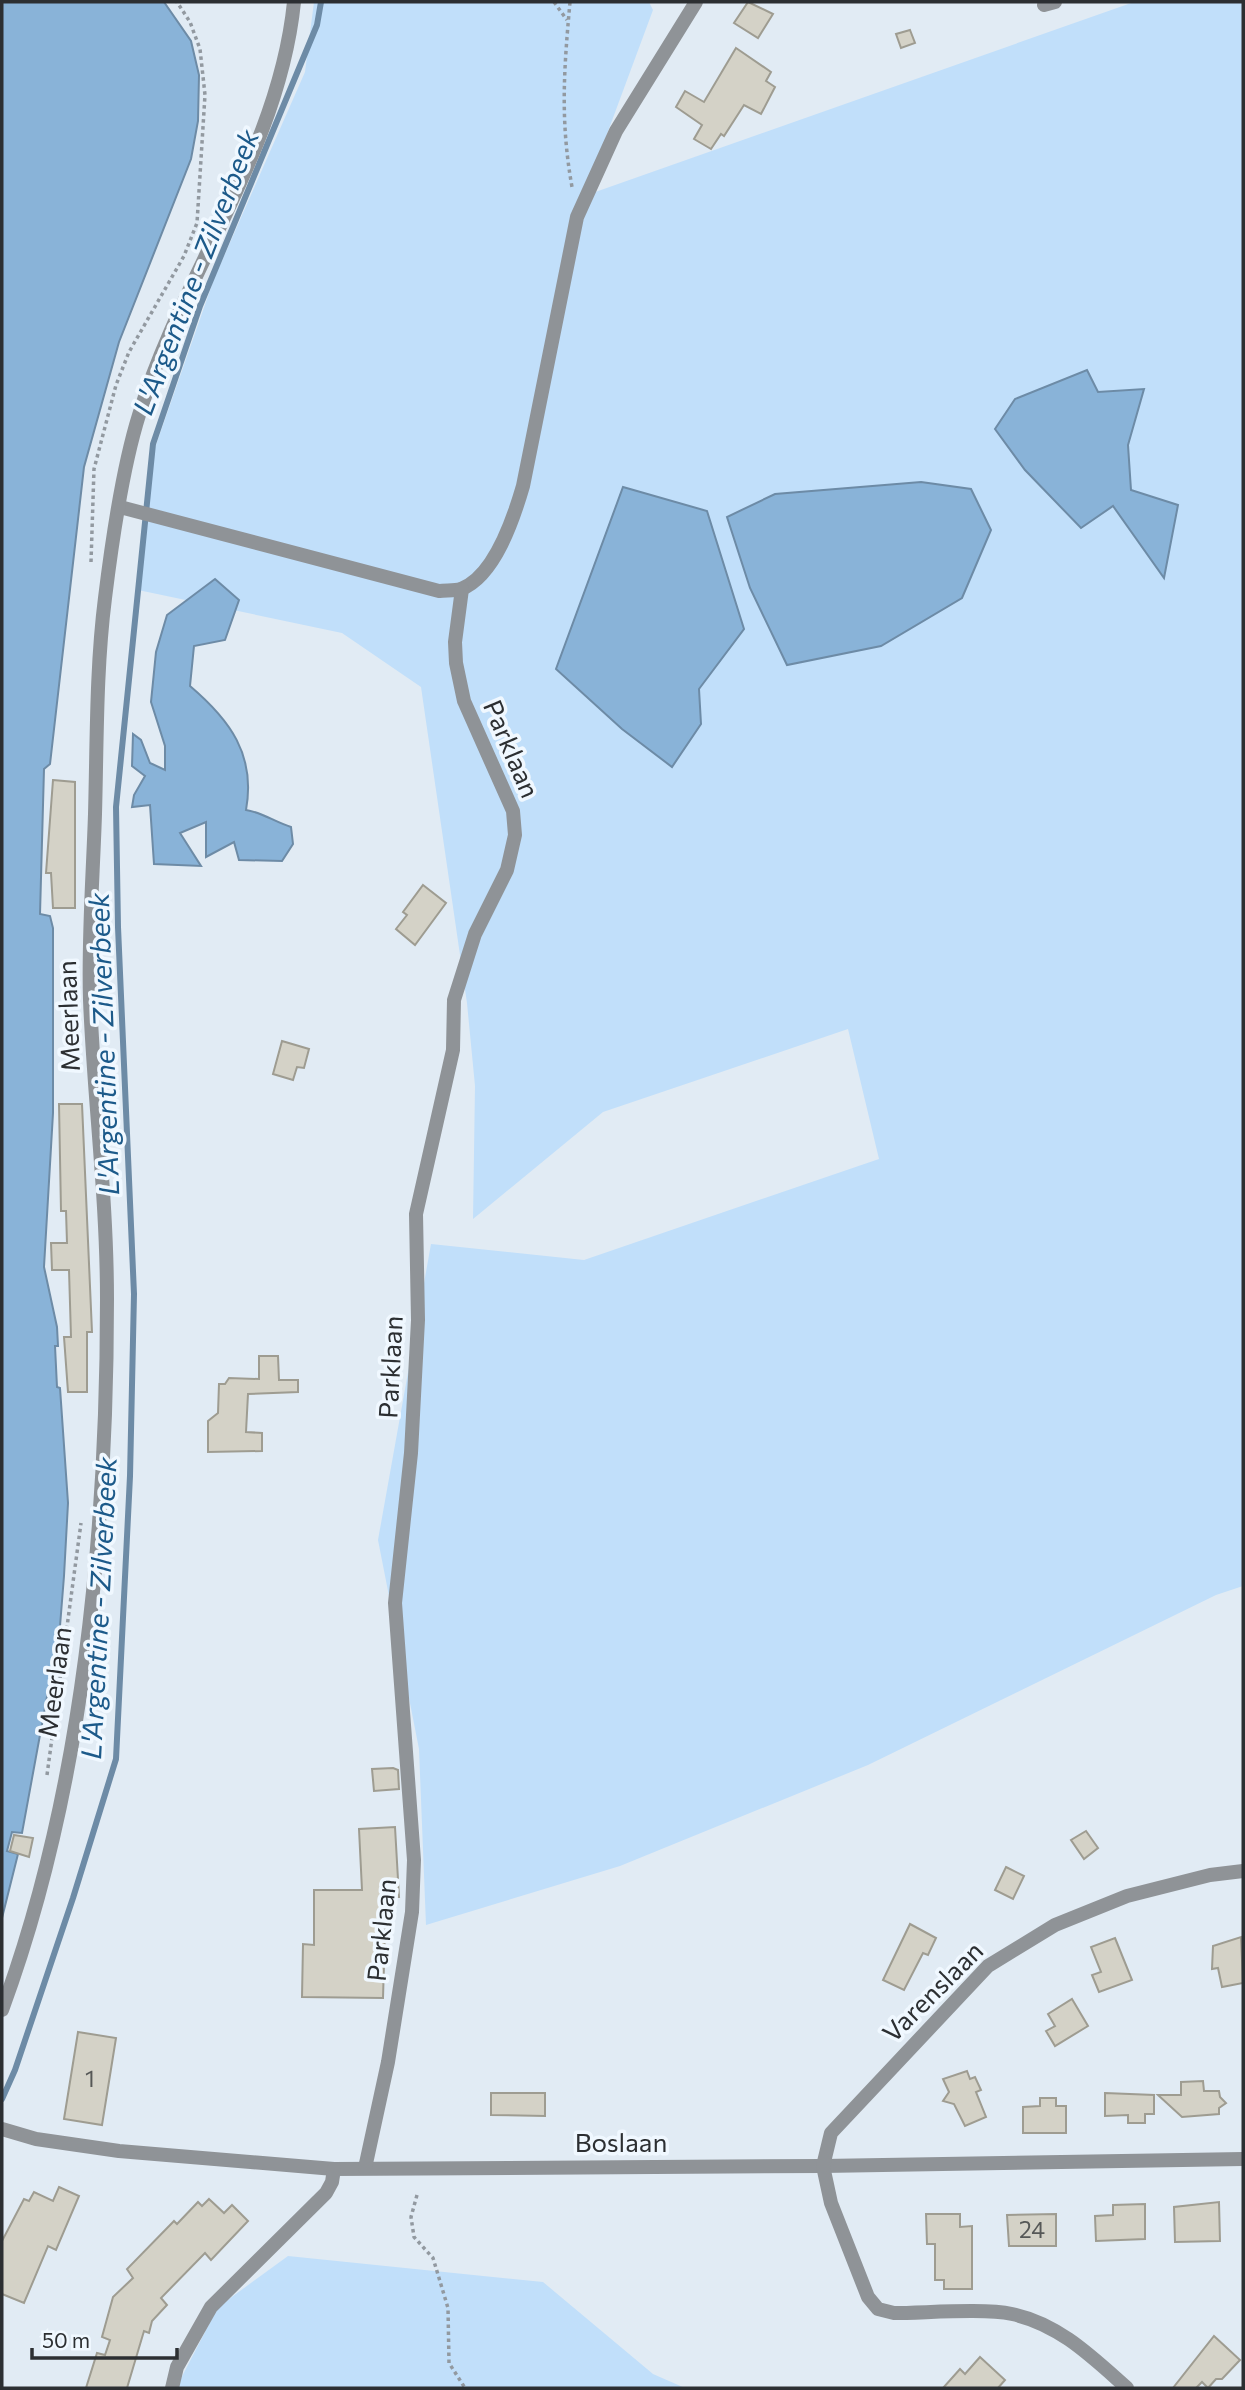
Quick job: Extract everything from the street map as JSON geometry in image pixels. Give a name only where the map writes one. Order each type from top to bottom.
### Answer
[{"type":"street","name":"Meerlaan","points":[[2,2010],[43,1876],[68,1762],[90,1612],[104,1437],[107,1294],[90,995],[99,665],[105,596],[125,509],[138,416],[217,230],[269,120],[286,56],[294,2]]},
{"type":"street","points":[[125,509],[439,591],[462,589],[496,553],[512,523],[523,486],[577,217],[617,131],[696,2]]},
{"type":"street","name":"Parklaan","points":[[365,2168],[388,2062],[412,1912],[414,1860],[395,1602],[414,1400],[418,1320],[416,1214],[453,1049],[454,1000],[475,934],[507,870],[515,835],[513,811],[464,701],[455,642],[462,589]]},
{"type":"street","name":"Varenslaan","points":[[823,2166],[831,2133],[988,1966],[1055,1925],[1127,1896],[1210,1875],[1243,1871]]},
{"type":"street","name":"Boslaan","points":[[3,2130],[36,2139],[119,2151],[334,2169],[823,2166],[1243,2159]]},
{"type":"street","points":[[823,2166],[831,2203],[868,2297],[878,2309],[894,2313],[1009,2313],[1020,2316],[1041,2323],[1077,2344],[1127,2388]]},
{"type":"street","points":[[172,2388],[177,2367],[211,2307],[326,2193],[332,2182],[334,2169]]},
{"type":"path","points":[[554,2],[568,22]]},
{"type":"path","points":[[570,2],[562,93],[563,138],[577,217]]},
{"type":"path","points":[[47,1778],[77,1534],[83,1515]]},
{"type":"path","points":[[418,2195],[411,2217],[414,2237],[433,2258],[448,2308],[449,2363],[465,2388]]},
{"type":"shaded area","points":[[2,2],[164,2],[191,41],[199,75],[198,121],[191,159],[119,342],[84,467],[50,764],[44,769],[40,914],[50,916],[53,928],[53,1113],[44,1267],[57,1327],[57,1387],[60,1388],[68,1503],[60,1626],[22,1833],[12,1832],[7,1851],[18,1854],[2,1918]]},
{"type":"shaded area","points":[[314,2],[649,2],[653,10],[584,196],[1134,2],[1243,2],[1243,1586],[1216,1595],[868,1765],[620,1866],[426,1925],[419,1749],[378,1540],[431,1244],[584,1260],[879,1159],[848,1029],[603,1112],[473,1219],[475,1086],[467,1003],[421,687],[342,633],[138,590],[149,465],[214,279],[305,72]],"holes":[[[1143,389],[1128,445],[1131,490],[1178,505],[1164,577],[1113,506],[1081,527]],[[921,482],[970,489],[991,530]],[[623,487],[707,511],[744,629],[699,689],[672,767],[622,729],[556,669]]]},
{"type":"shaded area","points":[[1087,370],[1098,392],[1144,389],[1128,445],[1131,490],[1178,505],[1164,578],[1113,506],[1081,528],[1025,470],[995,429],[1015,399]]},
{"type":"shaded area","points":[[921,482],[971,489],[991,530],[962,598],[881,646],[787,665],[750,588],[727,517],[775,494]]},
{"type":"shaded area","points":[[623,487],[707,511],[744,629],[699,689],[701,724],[672,767],[622,729],[556,669]]},
{"type":"shaded area","points":[[215,579],[239,600],[225,640],[194,646],[190,686],[217,712],[237,740],[247,772],[246,810],[291,827],[293,844],[282,861],[239,860],[234,842],[206,857],[206,822],[180,833],[201,866],[154,864],[150,805],[132,807],[134,795],[145,776],[132,766],[133,734],[141,740],[150,763],[165,770],[165,746],[151,702],[156,652],[167,615]]},
{"type":"shaded area","points":[[288,2256],[543,2282],[653,2374],[685,2388],[176,2388],[218,2307]]},
{"type":"building","points":[[748,2],[773,14],[758,38],[734,23]]},
{"type":"building","points":[[910,30],[915,43],[901,48],[896,34]]},
{"type":"building","points":[[736,48],[771,72],[766,81],[775,87],[761,114],[744,105],[724,136],[721,134],[711,149],[694,139],[702,125],[676,107],[685,91],[704,102]]},
{"type":"building","points":[[53,780],[75,782],[75,908],[53,908],[51,873],[46,873]]},
{"type":"building","points":[[423,885],[446,903],[415,945],[396,929],[407,915],[403,912]]},
{"type":"building","points":[[282,1041],[309,1049],[304,1068],[297,1067],[293,1080],[273,1074]]},
{"type":"building","points":[[59,1104],[82,1104],[92,1332],[87,1332],[87,1392],[68,1392],[64,1337],[71,1337],[69,1270],[52,1270],[51,1243],[67,1243],[66,1211],[61,1211]]},
{"type":"building","points":[[259,1356],[278,1356],[279,1380],[298,1380],[298,1392],[248,1394],[246,1432],[262,1433],[262,1451],[208,1452],[208,1421],[218,1413],[219,1384],[225,1384],[229,1378],[259,1379]]},
{"type":"building","points":[[372,1769],[398,1770],[399,1789],[374,1791]]},
{"type":"building","points":[[395,1827],[399,1897],[386,1897],[383,1998],[302,1997],[303,1944],[314,1945],[314,1890],[362,1890],[359,1829]]},
{"type":"building","points":[[1086,1831],[1098,1848],[1084,1859],[1071,1840]]},
{"type":"building","points":[[14,1835],[33,1838],[29,1857],[10,1851]]},
{"type":"building","points":[[1006,1867],[1024,1876],[1013,1899],[995,1890]]},
{"type":"building","points":[[910,1924],[936,1938],[928,1955],[923,1953],[904,1990],[883,1980]]},
{"type":"building","points":[[1241,1937],[1243,1983],[1222,1987],[1218,1968],[1212,1969],[1213,1946]]},
{"type":"building","points":[[1115,1938],[1132,1980],[1099,1992],[1092,1975],[1101,1972],[1091,1947]]},
{"type":"building","points":[[1072,1999],[1088,2026],[1055,2046],[1046,2031],[1055,2026],[1048,2014]]},
{"type":"building","points":[[78,2032],[116,2038],[102,2125],[64,2119]]},
{"type":"building","points":[[967,2071],[970,2079],[975,2077],[981,2090],[976,2092],[986,2117],[965,2126],[954,2104],[943,2101],[949,2092],[943,2079]]},
{"type":"building","points":[[1203,2081],[1204,2091],[1219,2091],[1220,2097],[1226,2103],[1219,2108],[1219,2114],[1182,2117],[1158,2095],[1181,2095],[1181,2082]]},
{"type":"building","points":[[491,2093],[545,2093],[545,2116],[491,2115]]},
{"type":"building","points":[[1105,2093],[1154,2095],[1154,2114],[1145,2114],[1145,2123],[1128,2123],[1128,2115],[1105,2116]]},
{"type":"building","points":[[1040,2098],[1056,2098],[1056,2106],[1066,2106],[1066,2133],[1023,2133],[1023,2107],[1040,2106]]},
{"type":"building","points":[[59,2187],[79,2196],[56,2250],[48,2246],[24,2303],[2,2294],[2,2241],[24,2199],[29,2201],[34,2192],[53,2201]]},
{"type":"building","points":[[209,2199],[224,2213],[232,2205],[248,2221],[211,2260],[205,2253],[161,2298],[167,2305],[152,2321],[149,2333],[144,2331],[127,2388],[86,2388],[97,2353],[105,2355],[110,2340],[102,2337],[113,2297],[133,2278],[127,2269],[174,2221],[177,2224],[198,2202],[202,2206]]},
{"type":"building","points":[[1219,2202],[1220,2241],[1175,2242],[1174,2207]]},
{"type":"building","points":[[1145,2204],[1145,2239],[1096,2241],[1095,2216],[1113,2215],[1113,2205]]},
{"type":"building","points":[[926,2214],[960,2214],[960,2227],[972,2226],[972,2289],[944,2289],[944,2280],[935,2280],[935,2244],[927,2244]]},
{"type":"building","points":[[1056,2214],[1056,2246],[1009,2246],[1007,2215]]},
{"type":"building","points":[[1214,2336],[1240,2360],[1222,2379],[1216,2379],[1208,2388],[1202,2382],[1196,2388],[1173,2388]]},
{"type":"building","points":[[980,2357],[1005,2380],[998,2388],[943,2388],[960,2369],[965,2374]]},
{"type":"waterway","name":"L'Argentine - Zilverbeek","points":[[2,2099],[15,2070],[73,1898],[116,1759],[130,1476],[134,1294],[118,927],[116,807],[153,444],[200,306],[317,25],[321,2]]}]
